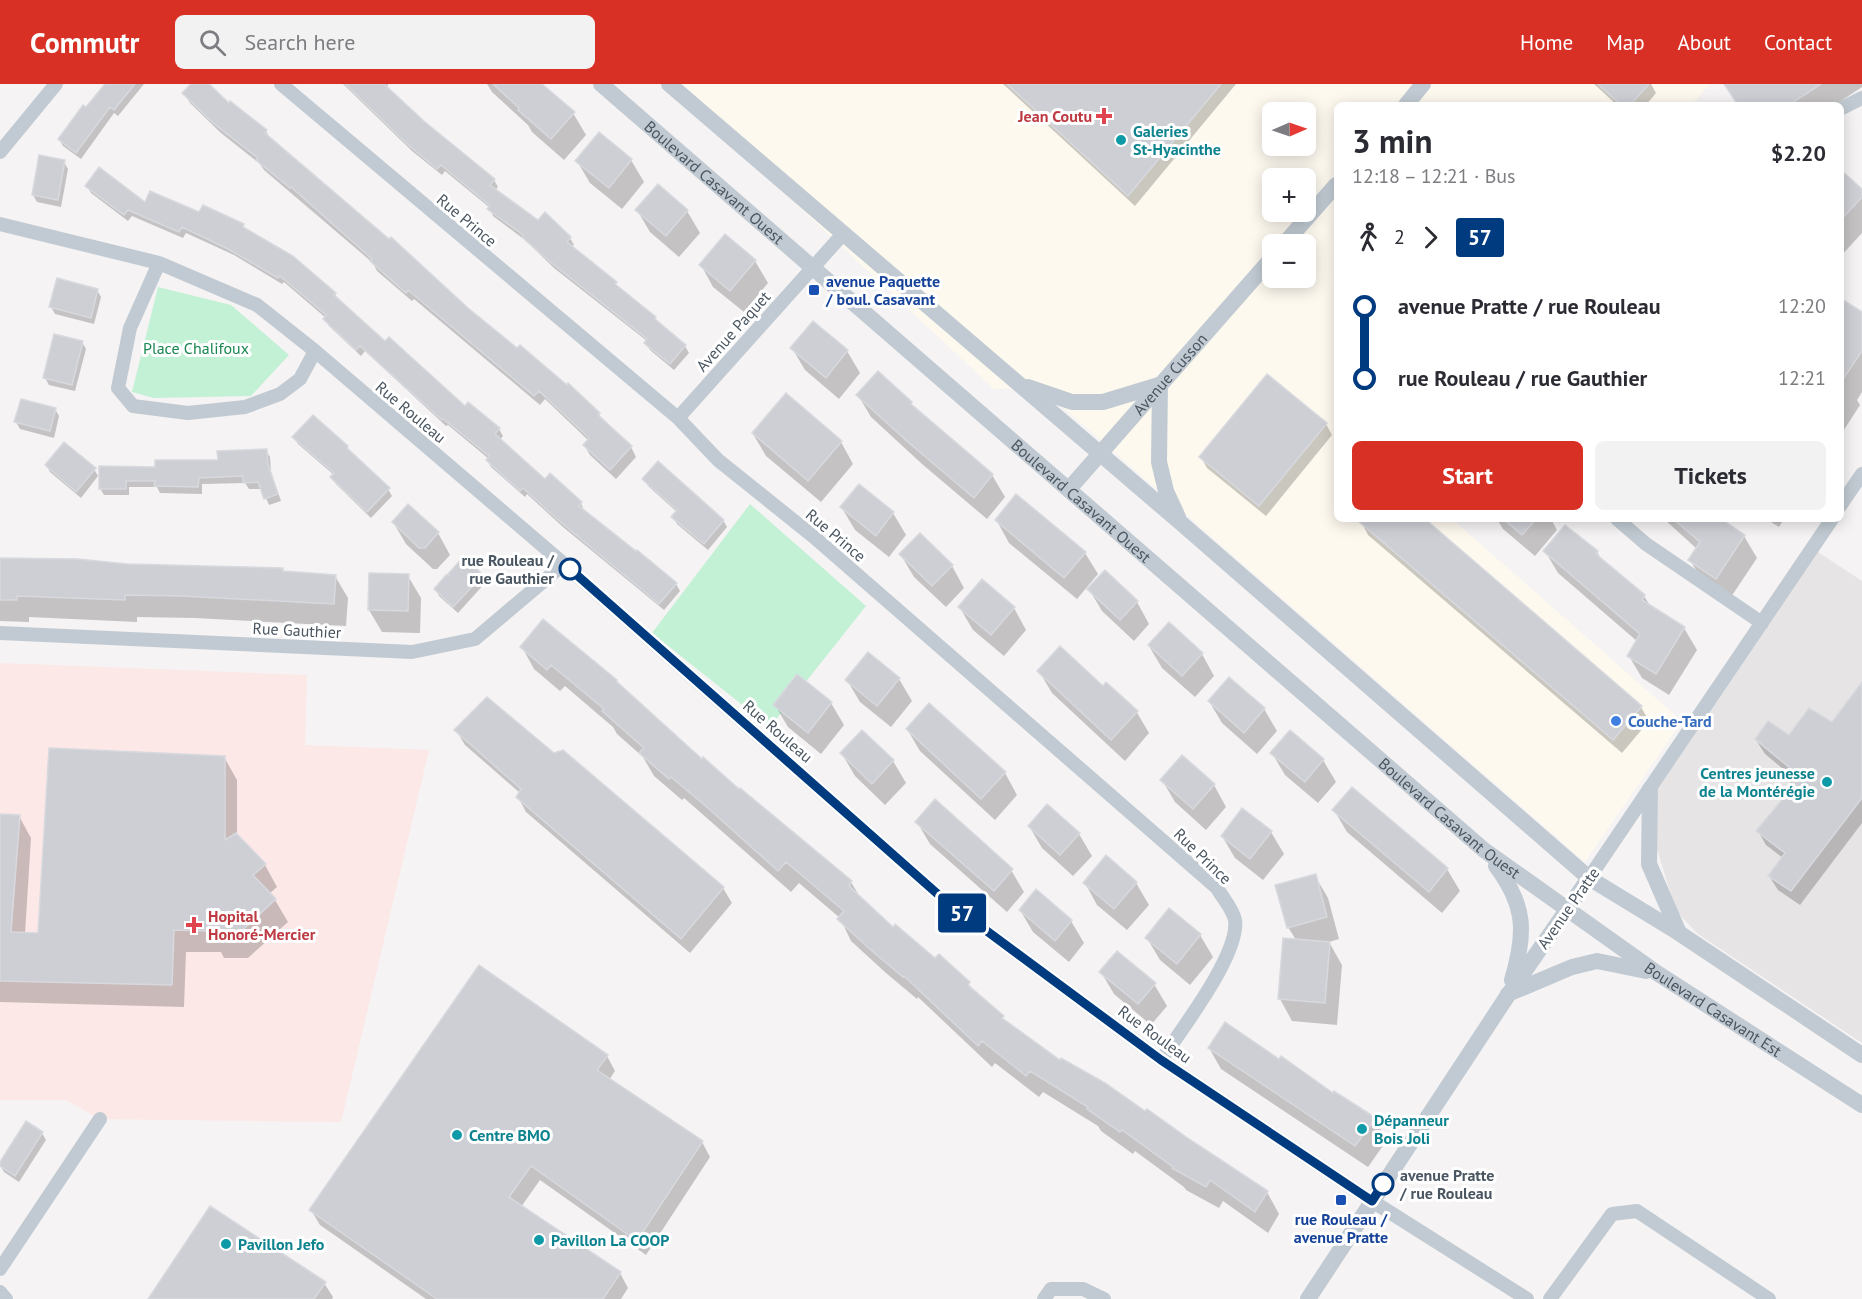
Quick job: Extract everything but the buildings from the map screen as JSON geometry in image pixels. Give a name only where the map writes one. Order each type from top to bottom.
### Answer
[{"type":"street","points":[[0,152],[56,84]]},
{"type":"street","name":"Rue Prince","points":[[281,84],[678,418],[718,460],[814,537],[1217,888],[1235,917],[1235,935],[1220,970],[1161,1060]]},
{"type":"street","name":"Boulevard Casavant Ouest","points":[[601,84],[1484,850],[1566,910]]},
{"type":"street","points":[[669,84],[1181,523],[1588,878],[1679,933],[1862,1054]]},
{"type":"street","points":[[1408,102],[1423,84]]},
{"type":"street","points":[[1844,107],[1862,98]]},
{"type":"street","points":[[1293,234],[1334,187]]},
{"type":"street","name":"Rue Rouleau","points":[[0,224],[159,263],[257,304],[564,564],[941,897],[1161,1060],[1372,1201],[1527,1299]]},
{"type":"street","name":"Avenue Paquet","points":[[678,418],[843,234]]},
{"type":"street","points":[[159,263],[130,328],[118,388],[133,406],[188,412],[245,407],[280,394],[300,379],[315,351]]},
{"type":"street","name":"Avenue Cusson","points":[[1069,489],[1262,269]]},
{"type":"street","points":[[1020,385],[1072,402],[1103,402],[1160,385],[1159,462],[1166,491],[1181,523]]},
{"type":"street","points":[[1844,500],[1862,474]]},
{"type":"street","points":[[1620,522],[1646,544],[1762,623]]},
{"type":"street","name":"Avenue Pratte","points":[[1308,1299],[1508,995],[1830,522]]},
{"type":"street","name":"Rue Gauthier","points":[[0,633],[412,652],[475,639],[564,564]]},
{"type":"street","points":[[1650,789],[1649,864],[1679,933]]},
{"type":"street","points":[[1484,850],[1509,883],[1519,907],[1522,932],[1519,957],[1508,995]]},
{"type":"street","name":"Boulevard Casavant Est","points":[[1566,910],[1657,973],[1862,1105]]},
{"type":"street","points":[[1508,995],[1572,967],[1597,962],[1619,964],[1657,973]]},
{"type":"street","points":[[0,1269],[100,1119]]},
{"type":"street","points":[[1550,1299],[1612,1214],[1637,1211],[1769,1299]]},
{"type":"street","points":[[1047,1294],[1083,1289],[1104,1299]]},
{"type":"street","points":[[0,1292],[6,1299]]},
{"type":"shaded area","points":[[668,84],[1710,84],[1694,102],[1334,102],[1334,522],[1455,522],[1682,721],[1585,862],[1043,390],[1035,388],[994,389]]},
{"type":"shaded area","points":[[1818,552],[1862,581],[1862,1043],[1698,934],[1676,911],[1656,846],[1658,787]]},
{"type":"shaded area","name":"Hopital Honoré-Mercier","points":[[0,663],[307,675],[305,745],[429,750],[341,1122],[100,1119],[66,1100],[0,1100]]},
{"type":"green space","name":"Place Chalifoux","points":[[158,287],[231,305],[289,355],[251,396],[154,398],[132,392]]},
{"type":"green space","points":[[750,504],[866,606],[770,727],[652,633]]},
{"type":"bus line","name":"57","points":[[570,569],[941,897],[1161,1060],[1372,1201],[1383,1184]]},
{"type":"place","name":"Jean Coutu","points":[[1104,116]]},
{"type":"place","name":"Galeries St-Hyacinthe","points":[[1121,140]]},
{"type":"place","name":"avenue Paquette / boul. Casavant","points":[[814,290]]},
{"type":"place","name":"rue Rouleau / rue Gauthier","points":[[570,569]]},
{"type":"place","name":"Couche-Tard","points":[[1616,721]]},
{"type":"place","name":"Centres jeunesse de la Montérégie","points":[[1827,782]]},
{"type":"place","name":"Hopital Honoré-Mercier","points":[[194,925]]},
{"type":"place","name":"Dépanneur Bois Joli","points":[[1362,1129]]},
{"type":"place","name":"Centre BMO","points":[[457,1135]]},
{"type":"place","name":"avenue Pratte / rue Rouleau","points":[[1383,1184]]},
{"type":"place","name":"rue Rouleau / avenue Pratte","points":[[1341,1200]]},
{"type":"place","name":"Pavillon La COOP","points":[[539,1240]]},
{"type":"place","name":"Pavillon Jefo","points":[[226,1244]]}]
